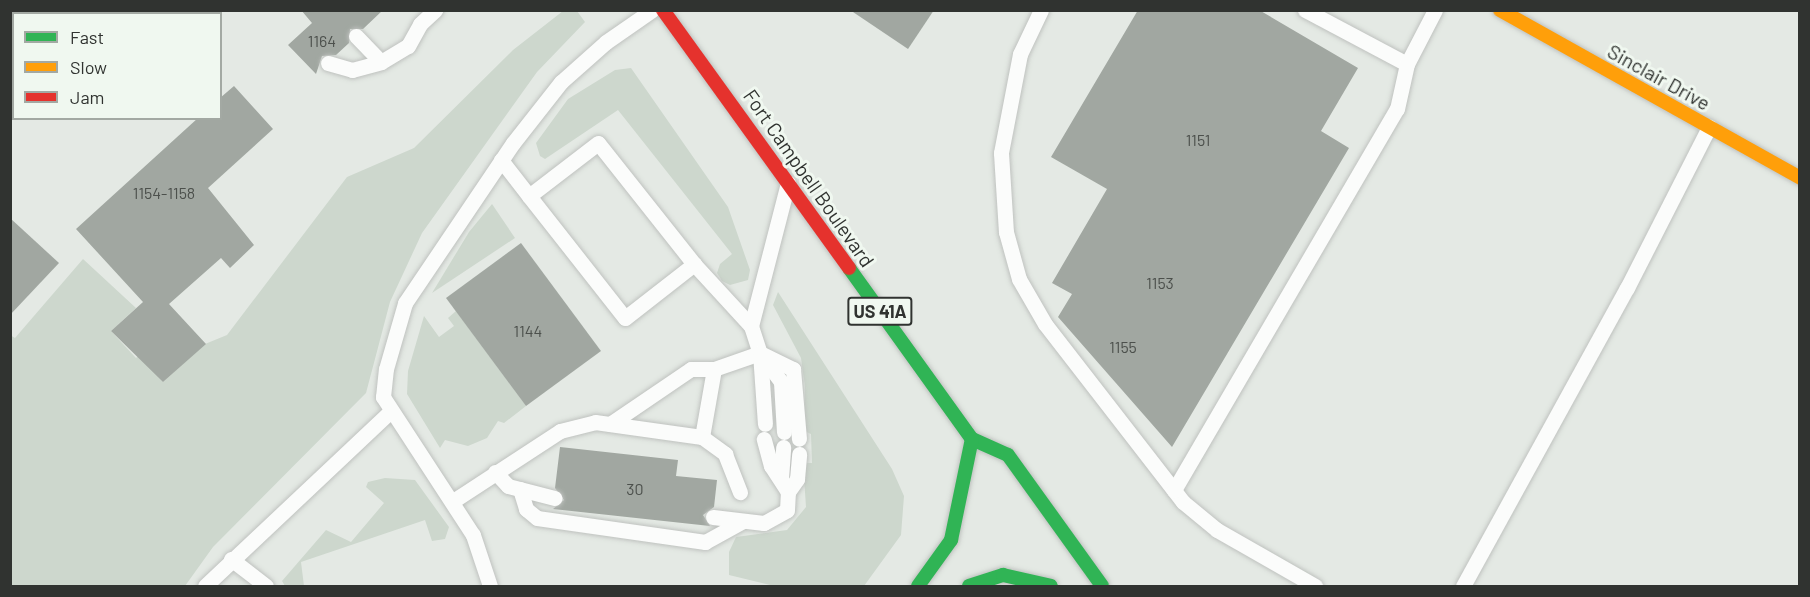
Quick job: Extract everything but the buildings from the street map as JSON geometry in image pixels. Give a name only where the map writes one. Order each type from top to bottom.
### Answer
[{"type":"main road","name":"Fort Campbell Boulevard","points":[[663,10],[972,439]]},
{"type":"main road","name":"Sinclair Drive","points":[[1500,10],[1800,178]]},
{"type":"main road","points":[[918,586],[951,540],[972,439],[1008,455],[1102,586]]},
{"type":"main road","points":[[969,586],[1003,575],[1051,586]]},
{"type":"lane","points":[[328,63],[352,70],[381,62],[408,46],[420,24],[435,10]]},
{"type":"lane","points":[[490,586],[473,535],[453,501],[383,397],[386,369],[405,303],[501,160],[561,82],[606,42],[652,10]]},
{"type":"lane","points":[[1041,10],[1020,54],[1001,153],[1006,232],[1019,279],[1045,324],[1174,490],[1217,530],[1315,586]]},
{"type":"lane","points":[[1305,10],[1407,64]]},
{"type":"lane","points":[[1174,490],[1397,109],[1407,64],[1436,10]]},
{"type":"lane","points":[[356,36],[381,62]]},
{"type":"lane","points":[[1462,586],[1627,288],[1709,127]]},
{"type":"lane","points":[[530,196],[598,143],[694,264],[751,326],[759,353],[765,431],[771,466],[785,485]]},
{"type":"lane","points":[[501,160],[625,318],[694,264]]},
{"type":"lane","points":[[751,326],[760,276],[788,182]]},
{"type":"lane","points":[[713,518],[743,521],[776,519],[787,510],[781,382],[759,353]]},
{"type":"lane","points":[[610,424],[692,369],[714,369],[759,353],[793,369],[799,446],[797,479],[785,485]]},
{"type":"lane","points":[[702,437],[714,369]]},
{"type":"lane","points":[[206,586],[231,559],[391,411]]},
{"type":"lane","points":[[453,501],[560,431],[595,422],[702,437],[724,454],[740,492]]},
{"type":"lane","points":[[495,472],[508,486],[554,498]]},
{"type":"lane","points":[[520,489],[526,509],[537,518],[705,543],[743,521]]},
{"type":"lane","points":[[231,559],[266,586]]},
{"type":"shaded area","points":[[563,11],[577,11],[585,22],[537,72],[422,233],[390,302],[366,393],[213,547],[185,586],[11,586],[10,335],[15,338],[83,259],[136,308],[111,331],[136,358],[152,343],[146,364],[163,382],[205,344],[227,335],[347,177],[414,148],[513,50]]},
{"type":"shaded area","points":[[631,68],[728,207],[750,270],[748,280],[730,285],[722,281],[717,273],[720,264],[732,254],[618,110],[545,159],[540,156],[536,143],[568,99],[615,70]]},
{"type":"shaded area","points":[[492,204],[515,238],[432,293],[469,232]]},
{"type":"shaded area","points":[[778,292],[892,469],[904,496],[901,535],[864,586],[774,586],[729,575],[729,552],[736,537],[787,530],[806,507],[803,463],[812,463],[811,434],[804,431],[805,386],[801,358],[773,305]]},
{"type":"shaded area","points":[[456,311],[526,406],[504,423],[498,421],[487,438],[468,446],[445,440],[440,448],[407,394],[408,371],[424,316],[439,337],[454,326],[448,318]]},
{"type":"shaded area","points":[[385,478],[415,480],[449,527],[445,539],[432,541],[425,520],[301,562],[304,586],[285,586],[282,581],[326,530],[351,542],[384,503],[366,487],[368,482]]},
{"type":"traffic: fast","points":[[849,268],[972,439],[1008,455],[1102,586]]},
{"type":"traffic: fast","points":[[918,586],[951,540],[972,439]]},
{"type":"traffic: fast","points":[[969,586],[1003,575],[1051,586]]},
{"type":"traffic: slow","points":[[1500,10],[1800,178]]},
{"type":"traffic: jam","points":[[663,10],[849,268]]}]
